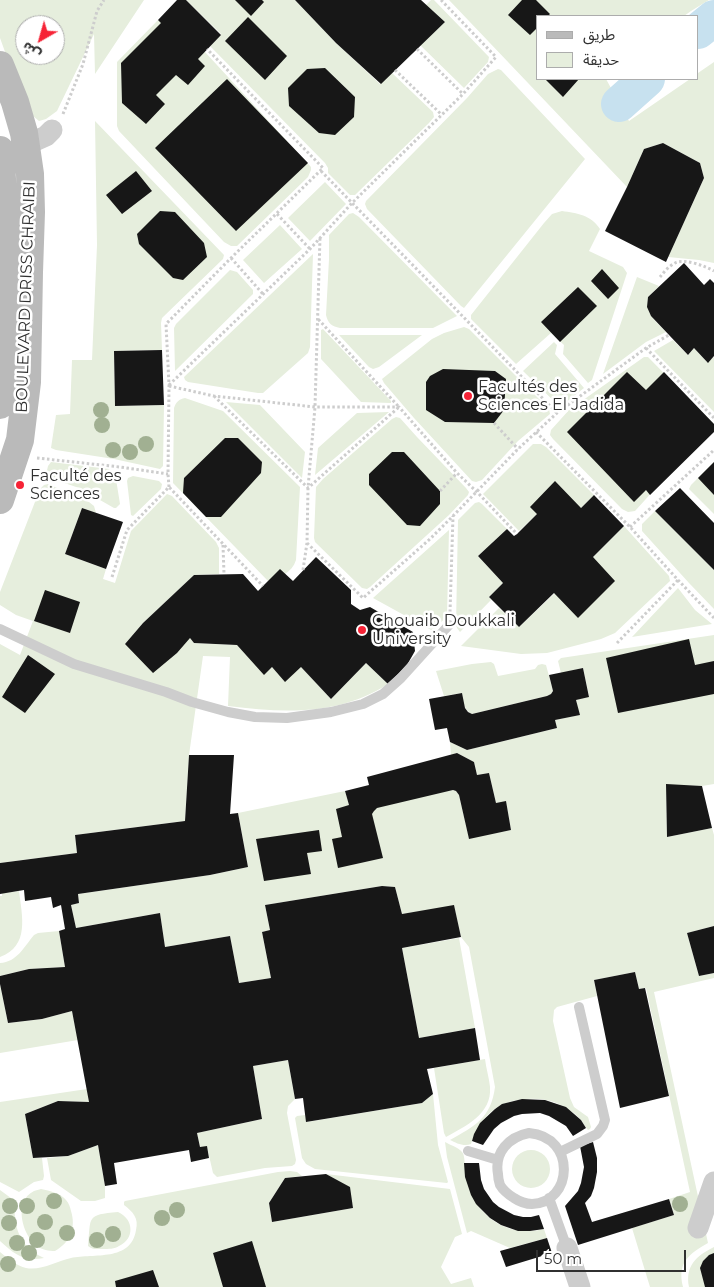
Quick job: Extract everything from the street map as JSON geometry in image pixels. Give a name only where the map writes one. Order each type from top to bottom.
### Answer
[{"type":"main road","name":"BOULEVARD DRISS CHRAIBI","points":[[0,65],[15,102],[24,133],[13,147],[3,188],[5,272],[4,339],[0,405]]},
{"type":"main road","name":"BOULEVARD DRISS CHRAIBI","points":[[0,500],[20,440],[27,382],[31,212],[30,174],[13,147]]},
{"type":"street","points":[[13,147],[46,136],[52,130]]},
{"type":"street","points":[[698,1228],[714,1182]]},
{"type":"street","points":[[567,1248],[580,1287]]},
{"type":"lane","points":[[0,629],[74,664],[166,692],[192,702],[255,717],[287,718],[331,712],[363,704],[383,694],[401,678],[449,625]]},
{"type":"lane","points":[[560,1152],[597,1134],[605,1120],[579,1007]]},
{"type":"lane","points":[[538,1134],[549,1139],[560,1152],[564,1166],[564,1177],[561,1186],[549,1198],[540,1203],[522,1204],[500,1185],[497,1166],[498,1156],[504,1146],[520,1135],[538,1134]]},
{"type":"lane","points":[[468,1151],[498,1160]]},
{"type":"lane","points":[[549,1198],[567,1248]]},
{"type":"path","points":[[52,130],[64,113],[83,64],[97,11],[104,0]]},
{"type":"path","points":[[169,386],[310,249],[352,203],[463,94],[496,57],[441,0]]},
{"type":"path","points":[[207,49],[323,168],[166,324],[169,386],[169,487],[264,586]]},
{"type":"path","points":[[416,49],[463,94]]},
{"type":"path","points":[[395,70],[442,115]]},
{"type":"path","points":[[320,171],[557,413]]},
{"type":"path","points":[[277,214],[310,249]]},
{"type":"path","points":[[303,570],[307,543],[308,488],[315,407],[320,237]]},
{"type":"path","points":[[231,258],[263,294]]},
{"type":"path","points":[[660,277],[673,264],[680,261],[695,263],[714,271]]},
{"type":"path","points":[[318,319],[457,473],[517,534]]},
{"type":"path","points":[[307,543],[363,598],[430,539],[518,449],[557,413],[646,348],[669,335]]},
{"type":"path","points":[[646,348],[714,418]]},
{"type":"path","points":[[169,386],[214,396],[315,407],[399,407]]},
{"type":"path","points":[[214,396],[308,488]]},
{"type":"path","points":[[308,488],[399,407]]},
{"type":"path","points":[[494,423],[518,449]]},
{"type":"path","points":[[536,432],[630,527],[714,618]]},
{"type":"path","points":[[630,527],[714,450]]},
{"type":"path","points":[[15,456],[168,474]]},
{"type":"path","points":[[440,491],[457,473]]},
{"type":"path","points":[[112,577],[127,530],[169,487]]},
{"type":"path","points":[[449,625],[453,516]]},
{"type":"path","points":[[223,544],[224,574]]},
{"type":"path","points":[[617,643],[678,580]]},
{"type":"green space","points":[[0,0],[144,0],[95,74],[94,34],[57,111],[46,119],[39,121],[33,116],[12,71],[0,38]]},
{"type":"green space","points":[[186,0],[295,0],[336,43],[380,84],[392,73],[433,112],[434,117],[355,195],[350,195],[328,173],[325,163],[210,46],[221,34]]},
{"type":"green space","points":[[431,0],[434,0],[489,57],[488,62],[464,88],[420,45],[445,22],[426,5]]},
{"type":"green space","points":[[449,0],[709,0],[685,15],[536,15],[536,80],[607,80],[629,121],[689,80],[699,80],[699,72],[714,62],[714,263],[668,257],[704,178],[700,163],[663,143],[644,149],[627,187]]},
{"type":"green space","points":[[158,20],[205,52],[311,167],[308,177],[237,246],[231,246],[224,242],[119,131],[117,126],[117,62]]},
{"type":"green space","points":[[498,69],[585,159],[464,308],[367,209],[365,204],[488,74]]},
{"type":"green space","points":[[95,121],[224,255],[223,259],[162,318],[162,350],[114,351],[115,406],[164,405],[163,466],[160,469],[51,448],[56,415],[70,414],[72,360],[92,360],[97,245]]},
{"type":"green space","points":[[325,182],[346,204],[310,241],[288,218]]},
{"type":"green space","points":[[562,211],[583,216],[596,224],[600,229],[589,251],[623,267],[627,273],[592,380],[588,383],[563,354],[564,345],[551,333],[516,364],[471,319],[471,315],[544,223],[552,214]]},
{"type":"green space","points":[[353,213],[457,316],[433,328],[340,328],[331,324],[326,315],[329,235],[349,214]]},
{"type":"green space","points":[[280,225],[302,249],[264,283],[243,260]]},
{"type":"green space","points":[[313,254],[310,347],[308,353],[263,393],[185,380],[184,377]]},
{"type":"green space","points":[[230,270],[237,272],[253,290],[253,294],[175,371],[174,328],[176,324]]},
{"type":"green space","points":[[637,277],[659,286],[648,297],[648,308],[652,317],[666,332],[646,342],[603,374]]},
{"type":"green space","points":[[464,327],[469,329],[549,409],[550,414],[518,441],[482,480],[476,482],[472,481],[414,418],[382,379],[432,339]]},
{"type":"green space","points":[[323,329],[391,403],[361,402],[321,359],[321,330]]},
{"type":"green space","points":[[339,335],[422,335],[379,367],[373,369]]},
{"type":"green space","points":[[673,340],[688,355],[694,348],[707,362],[714,357],[714,412],[654,351]]},
{"type":"green space","points":[[554,342],[557,345],[555,354],[584,388],[560,407],[523,371]]},
{"type":"green space","points":[[644,357],[648,357],[714,424],[635,511],[628,512],[622,509],[550,435],[551,430],[569,410]]},
{"type":"green space","points":[[185,398],[223,411],[300,487],[296,560],[292,568],[285,574],[268,581],[173,483],[174,408],[178,401]]},
{"type":"green space","points":[[226,402],[260,405],[305,452],[302,478]]},
{"type":"green space","points":[[389,412],[315,475],[318,448],[357,413]]},
{"type":"green space","points":[[396,417],[400,418],[469,492],[449,515],[367,589],[362,588],[315,542],[316,487]]},
{"type":"green space","points":[[533,444],[541,444],[546,447],[594,495],[581,508],[537,514],[519,531],[483,494]]},
{"type":"green space","points":[[51,462],[109,469],[116,479],[120,504],[114,508],[79,488],[50,478],[46,475]]},
{"type":"green space","points":[[714,462],[714,514],[689,489]]},
{"type":"green space","points":[[133,476],[159,481],[162,484],[161,489],[133,516],[131,515],[127,481],[128,478]]},
{"type":"green space","points":[[48,484],[94,506],[96,513],[82,508],[65,554],[106,569],[103,579],[115,583],[131,531],[167,494],[172,496],[216,542],[219,548],[219,574],[194,575],[143,623],[125,644],[190,638],[194,643],[237,645],[264,674],[272,667],[285,681],[301,667],[331,699],[366,663],[388,684],[350,702],[311,710],[290,711],[228,706],[230,657],[203,656],[189,755],[185,821],[75,835],[77,853],[0,863],[0,644],[20,655],[33,621],[16,615],[0,605],[0,592],[40,489]]},
{"type":"green space","points":[[479,502],[507,529],[478,556],[503,583],[489,597],[491,600],[460,632],[456,625],[458,520],[475,503]]},
{"type":"green space","points":[[655,511],[714,569],[714,609],[642,531],[642,524]]},
{"type":"green space","points":[[624,526],[669,576],[670,581],[615,633],[601,639],[547,653],[521,654],[461,646],[499,608],[519,627]]},
{"type":"green space","points":[[449,530],[447,616],[433,631],[373,598]]},
{"type":"green space","points":[[678,588],[695,610],[712,624],[632,637]]},
{"type":"green space","points":[[714,635],[714,784],[702,786],[666,785],[667,837],[712,828],[714,835],[714,926],[687,933],[699,976],[714,973],[714,978],[654,992],[708,1243],[690,1255],[683,1265],[683,1287],[650,1287],[632,1228],[674,1215],[669,1199],[690,1192],[646,988],[639,989],[635,972],[594,980],[597,996],[557,1007],[554,1010],[553,1021],[570,1098],[574,1107],[588,1117],[590,1129],[588,1130],[574,1113],[557,1103],[538,1099],[517,1100],[499,1106],[492,1111],[479,1125],[471,1144],[466,1145],[450,1140],[474,1125],[486,1114],[493,1098],[495,1087],[469,947],[461,937],[454,906],[402,914],[395,887],[382,886],[265,905],[270,930],[262,932],[271,978],[239,983],[230,936],[165,947],[160,913],[76,928],[71,905],[79,903],[78,894],[210,875],[248,867],[238,813],[345,791],[349,805],[453,790],[459,795],[469,838],[511,830],[506,802],[496,803],[489,773],[477,775],[474,762],[457,753],[451,755],[450,742],[467,750],[557,728],[555,720],[579,715],[576,700],[589,696],[583,668],[561,673],[558,661],[561,658]]},
{"type":"green space","points":[[491,662],[494,664],[498,676],[535,669],[538,665],[542,664],[546,665],[553,691],[547,696],[472,714],[469,713],[463,702],[462,693],[444,696],[436,671]]},
{"type":"green space","points":[[19,891],[22,920],[20,938],[10,952],[0,957],[0,896],[2,896],[2,893]]},
{"type":"green space","points":[[59,931],[65,967],[29,969],[0,976],[0,963],[16,957],[34,935]]},
{"type":"green space","points":[[459,938],[475,1028],[419,1038],[402,948]]},
{"type":"green space","points":[[0,984],[8,1023],[42,1019],[72,1011],[78,1040],[0,1053]]},
{"type":"green space","points":[[485,1059],[490,1087],[487,1105],[476,1118],[446,1137],[434,1068]]},
{"type":"green space","points":[[288,1060],[295,1099],[288,1106],[287,1113],[296,1160],[295,1164],[217,1177],[213,1173],[207,1147],[200,1147],[197,1133],[262,1119],[253,1066]]},
{"type":"green space","points":[[87,1089],[89,1102],[58,1101],[25,1114],[33,1158],[42,1158],[43,1180],[34,1182],[19,1192],[0,1182],[0,1102]]},
{"type":"green space","points":[[433,1094],[438,1145],[447,1183],[315,1169],[306,1164],[302,1158],[295,1118],[297,1116],[305,1115],[307,1122],[422,1103]]},
{"type":"green space","points":[[445,1142],[462,1152],[469,1189],[480,1208],[488,1216],[496,1223],[517,1230],[531,1231],[544,1229],[547,1238],[510,1248],[471,1231],[467,1233],[447,1157]]},
{"type":"green space","points":[[98,1145],[105,1186],[105,1198],[95,1201],[81,1201],[51,1180],[47,1158],[68,1156]]},
{"type":"green space","points":[[531,1150],[544,1156],[550,1169],[544,1182],[531,1188],[518,1182],[512,1169],[518,1156]]},
{"type":"green space","points":[[290,1171],[297,1172],[302,1176],[285,1178],[269,1203],[272,1222],[353,1208],[349,1187],[326,1174],[450,1189],[462,1234],[455,1237],[441,1267],[451,1284],[471,1278],[474,1287],[0,1287],[0,1252],[19,1266],[32,1269],[71,1258],[119,1252],[127,1247],[133,1240],[137,1222],[133,1213],[124,1205],[125,1201]]},
{"type":"green space","points":[[41,1189],[64,1198],[69,1204],[72,1217],[71,1234],[65,1243],[55,1251],[41,1248],[32,1241],[27,1234],[22,1218],[22,1210],[27,1196]]},
{"type":"green space","points":[[0,1190],[15,1201],[15,1219],[23,1242],[44,1258],[25,1258],[10,1250],[0,1241]]},
{"type":"green space","points":[[118,1212],[130,1224],[128,1239],[113,1248],[95,1249],[88,1246],[89,1228],[92,1219],[100,1214]]},
{"type":"green space","points":[[714,1247],[714,1287],[689,1287],[689,1273],[693,1262]]},
{"type":"building","points":[[177,0],[186,0],[221,35],[198,59],[205,66],[188,85],[176,75],[156,95],[165,104],[146,124],[122,103],[121,63],[161,23],[158,20]]},
{"type":"building","points":[[235,0],[262,0],[264,2],[251,16]]},
{"type":"building","points":[[295,0],[421,0],[445,22],[381,84],[336,43]]},
{"type":"building","points":[[522,0],[536,0],[550,14],[536,15],[536,29],[530,35],[508,15]]},
{"type":"building","points":[[248,17],[287,56],[265,80],[225,41]]},
{"type":"building","points":[[325,68],[355,97],[354,117],[335,135],[319,133],[289,106],[288,88],[307,69]]},
{"type":"building","points":[[227,79],[308,163],[236,231],[155,148]]},
{"type":"building","points":[[546,80],[578,80],[563,97]]},
{"type":"building","points":[[663,143],[700,163],[704,178],[666,262],[605,231],[644,149]]},
{"type":"building","points":[[136,171],[152,191],[122,214],[106,195]]},
{"type":"building","points":[[160,211],[175,212],[204,243],[207,257],[183,280],[173,278],[139,244],[137,234]]},
{"type":"building","points":[[684,263],[704,285],[710,279],[714,283],[714,356],[708,363],[694,348],[688,355],[651,316],[647,307],[648,297]]},
{"type":"building","points":[[602,269],[619,288],[608,299],[591,281]]},
{"type":"building","points":[[578,287],[597,306],[560,342],[541,322]]},
{"type":"building","points":[[162,350],[164,405],[115,406],[114,351]]},
{"type":"building","points":[[443,369],[495,371],[506,379],[504,410],[494,423],[445,422],[426,410],[426,382],[430,376]]},
{"type":"building","points":[[627,372],[646,390],[664,372],[714,424],[714,432],[650,495],[646,490],[634,502],[567,432]]},
{"type":"building","points":[[225,438],[238,438],[262,462],[261,473],[221,517],[206,517],[183,493],[184,478]]},
{"type":"building","points":[[392,452],[404,452],[440,491],[440,504],[420,526],[407,525],[369,485],[369,474]]},
{"type":"building","points":[[714,462],[714,495],[698,478]]},
{"type":"building","points":[[555,481],[581,508],[594,495],[624,526],[593,557],[615,581],[578,618],[554,593],[519,627],[489,597],[503,583],[478,556],[507,529],[514,536],[517,534],[537,514],[530,507]]},
{"type":"building","points":[[680,488],[714,523],[714,570],[655,511]]},
{"type":"building","points":[[82,508],[123,522],[106,569],[65,554]]},
{"type":"building","points":[[316,557],[351,590],[351,604],[360,610],[370,607],[413,632],[415,651],[407,665],[388,684],[366,663],[331,699],[301,667],[285,682],[272,667],[264,675],[237,645],[194,643],[190,638],[177,653],[153,673],[125,644],[143,623],[194,575],[243,574],[258,591],[280,569],[293,581]]},
{"type":"building","points":[[45,590],[80,602],[70,633],[34,621]]},
{"type":"building","points":[[689,639],[695,665],[714,661],[714,694],[618,713],[606,658]]},
{"type":"building","points":[[28,655],[55,674],[25,713],[2,697]]},
{"type":"building","points":[[583,668],[589,697],[576,700],[580,715],[555,720],[557,728],[467,750],[450,742],[447,728],[435,730],[429,699],[462,693],[465,708],[472,714],[547,696],[553,691],[549,675]]},
{"type":"building","points":[[457,753],[474,762],[477,775],[489,773],[496,803],[506,801],[511,830],[469,839],[459,795],[453,790],[377,808],[372,814],[383,858],[338,868],[332,839],[342,837],[336,809],[349,805],[345,791],[369,785],[367,777]]},
{"type":"building","points":[[189,755],[234,755],[230,814],[238,813],[248,867],[210,875],[78,894],[79,903],[71,905],[76,928],[160,913],[165,947],[230,936],[239,983],[271,978],[262,932],[270,930],[265,905],[382,886],[395,887],[402,914],[454,905],[461,937],[402,948],[419,1038],[475,1028],[480,1060],[427,1069],[433,1094],[422,1103],[306,1122],[303,1098],[295,1099],[288,1060],[253,1066],[262,1119],[197,1133],[200,1147],[207,1146],[209,1158],[191,1162],[189,1150],[114,1163],[117,1184],[105,1186],[98,1145],[68,1156],[33,1158],[25,1114],[58,1101],[89,1102],[72,1011],[42,1019],[8,1023],[0,976],[29,969],[65,967],[59,931],[65,929],[61,905],[53,908],[51,897],[25,901],[24,890],[0,894],[0,863],[77,853],[75,835],[185,821]]},
{"type":"building","points":[[666,784],[702,786],[712,828],[667,837]]},
{"type":"building","points":[[319,830],[322,851],[307,853],[311,874],[264,881],[256,839]]},
{"type":"building","points":[[714,926],[714,973],[699,976],[687,933]]},
{"type":"building","points":[[635,972],[639,989],[645,988],[669,1096],[620,1108],[594,980]]},
{"type":"building","points":[[522,1099],[545,1100],[566,1107],[581,1120],[586,1128],[573,1136],[566,1126],[549,1116],[540,1113],[522,1114],[501,1123],[494,1129],[483,1145],[472,1141],[480,1123],[495,1109],[502,1104]]},
{"type":"building","points":[[593,1142],[597,1158],[597,1172],[591,1196],[585,1203],[592,1222],[669,1199],[674,1215],[578,1245],[565,1206],[578,1191],[581,1183],[584,1167],[580,1146]]},
{"type":"building","points":[[464,1163],[479,1163],[484,1189],[499,1207],[514,1215],[523,1217],[539,1215],[544,1229],[518,1231],[501,1225],[490,1218],[476,1204],[471,1195],[465,1177]]},
{"type":"building","points":[[326,1174],[350,1187],[353,1208],[272,1222],[269,1203],[285,1178]]},
{"type":"building","points":[[547,1238],[552,1253],[506,1267],[500,1251]]},
{"type":"building","points":[[252,1241],[266,1287],[223,1287],[213,1253]]},
{"type":"building","points":[[714,1253],[714,1287],[705,1287],[700,1268],[703,1261]]},
{"type":"building","points":[[153,1270],[159,1287],[116,1287],[115,1281]]},
{"type":"waterway","points":[[699,30],[714,18]]},
{"type":"waterway","points":[[619,104],[646,80]]},
{"type":"place","name":"Facultés des Sciences El Jadida","points":[[468,396]]},
{"type":"place","name":"Faculté des Sciences","points":[[20,485]]},
{"type":"place","name":"Chouaib Doukkali University","points":[[362,630]]}]
